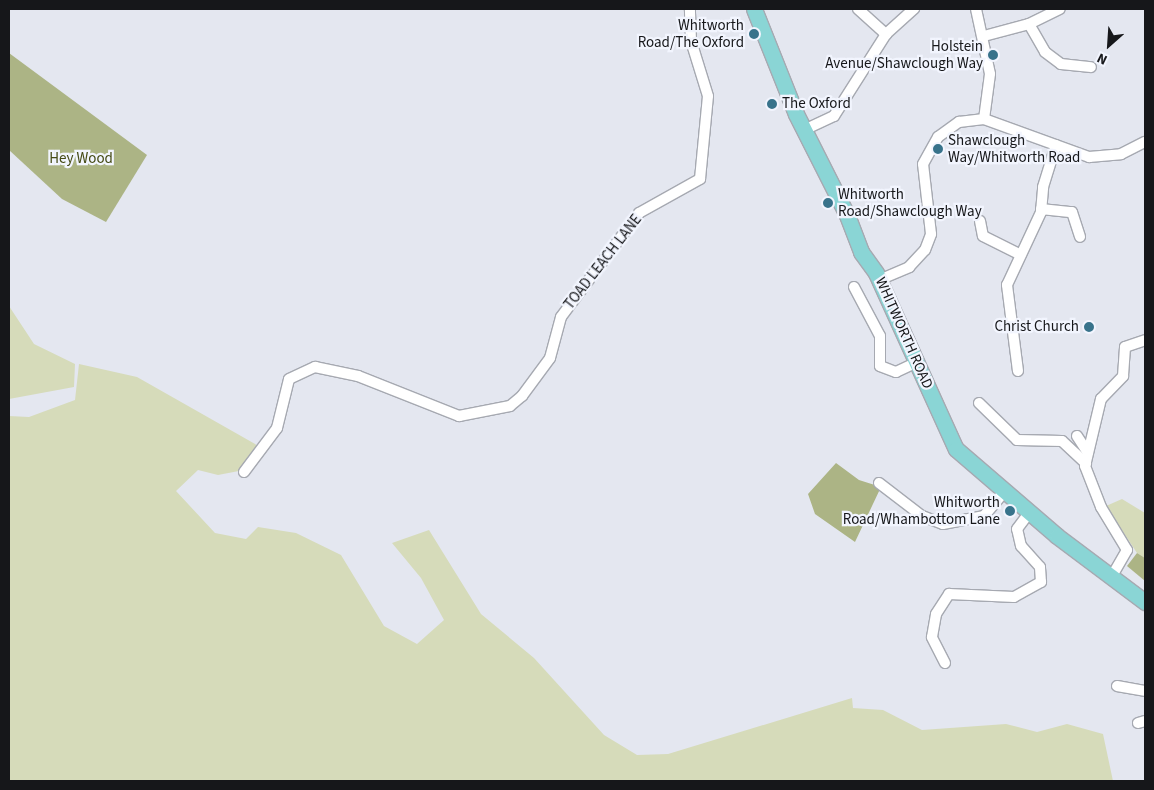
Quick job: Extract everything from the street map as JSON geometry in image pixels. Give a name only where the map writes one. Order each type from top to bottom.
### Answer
[{"type":"main road","name":"WHITWORTH ROAD","points":[[754,9],[804,130],[847,214],[861,252],[879,280],[956,449],[1029,513],[1145,602]]},
{"type":"street","name":"TOAD LEACH LANE","points":[[244,472],[277,428],[289,379],[315,367],[396,389],[434,410],[459,416],[510,406],[522,396],[550,358],[561,317],[639,213],[700,180],[708,96],[691,41],[690,9]]},
{"type":"street","points":[[858,9],[886,34]]},
{"type":"street","points":[[804,130],[834,116],[886,34],[914,9]]},
{"type":"street","points":[[976,9],[984,36],[990,74],[984,120]]},
{"type":"street","points":[[984,36],[1029,24],[1054,10]]},
{"type":"street","points":[[1029,24],[1040,46],[1061,64],[1091,67]]},
{"type":"street","points":[[879,280],[909,267],[925,250],[930,234],[923,164],[938,137],[959,122],[984,120],[1089,157],[1121,154],[1145,142]]},
{"type":"street","points":[[1018,371],[1007,285],[1041,210],[1042,187],[1056,145]]},
{"type":"street","points":[[1041,210],[1072,212],[1080,237]]},
{"type":"street","points":[[980,221],[983,236],[1022,255]]},
{"type":"street","points":[[854,287],[880,336],[880,366],[896,372],[917,362]]},
{"type":"street","points":[[1087,458],[1100,399],[1123,376],[1125,347],[1145,340]]},
{"type":"street","points":[[979,403],[1017,440],[1062,441],[1087,458]]},
{"type":"street","points":[[1076,436],[1087,458],[1101,506],[1127,550],[1112,576]]},
{"type":"street","points":[[879,483],[922,516],[943,524],[984,516],[1004,492]]},
{"type":"street","points":[[945,663],[932,637],[936,614],[948,594],[1014,597],[1041,582],[1040,567],[1021,546],[1017,528],[1029,513]]},
{"type":"street","points":[[1117,686],[1145,691]]},
{"type":"green space","name":"Hey Wood","points":[[9,53],[147,155],[106,222],[62,199],[9,150]]},
{"type":"green space","points":[[9,306],[34,344],[75,364],[74,387],[9,399]]},
{"type":"green space","points":[[79,364],[137,377],[262,448],[244,470],[218,475],[198,470],[176,491],[215,533],[246,539],[258,527],[296,533],[341,555],[384,626],[417,644],[444,620],[421,578],[392,543],[429,530],[481,614],[534,658],[604,735],[637,755],[668,754],[852,698],[853,708],[883,710],[922,730],[1006,724],[1037,732],[1067,724],[1103,734],[1113,781],[9,781],[9,416],[29,417],[75,400]]},
{"type":"green space","points":[[836,463],[859,480],[881,487],[855,542],[815,514],[808,494]]},
{"type":"green space","points":[[1122,499],[1145,513],[1145,558],[1137,553],[1106,506]]},
{"type":"green space","points":[[1137,553],[1145,558],[1145,581],[1127,566]]},
{"type":"place","name":"Whitworth Road/The Oxford","points":[[754,34]]},
{"type":"place","name":"Holstein Avenue/Shawclough Way","points":[[993,55]]},
{"type":"place","name":"The Oxford","points":[[772,104]]},
{"type":"place","name":"Shawclough Way/Whitworth Road","points":[[938,149]]},
{"type":"place","name":"Whitworth Road/Shawclough Way","points":[[828,203]]},
{"type":"place","name":"Christ Church","points":[[1089,327]]},
{"type":"place","name":"Whitworth Road/Whambottom Lane","points":[[1010,511]]}]
